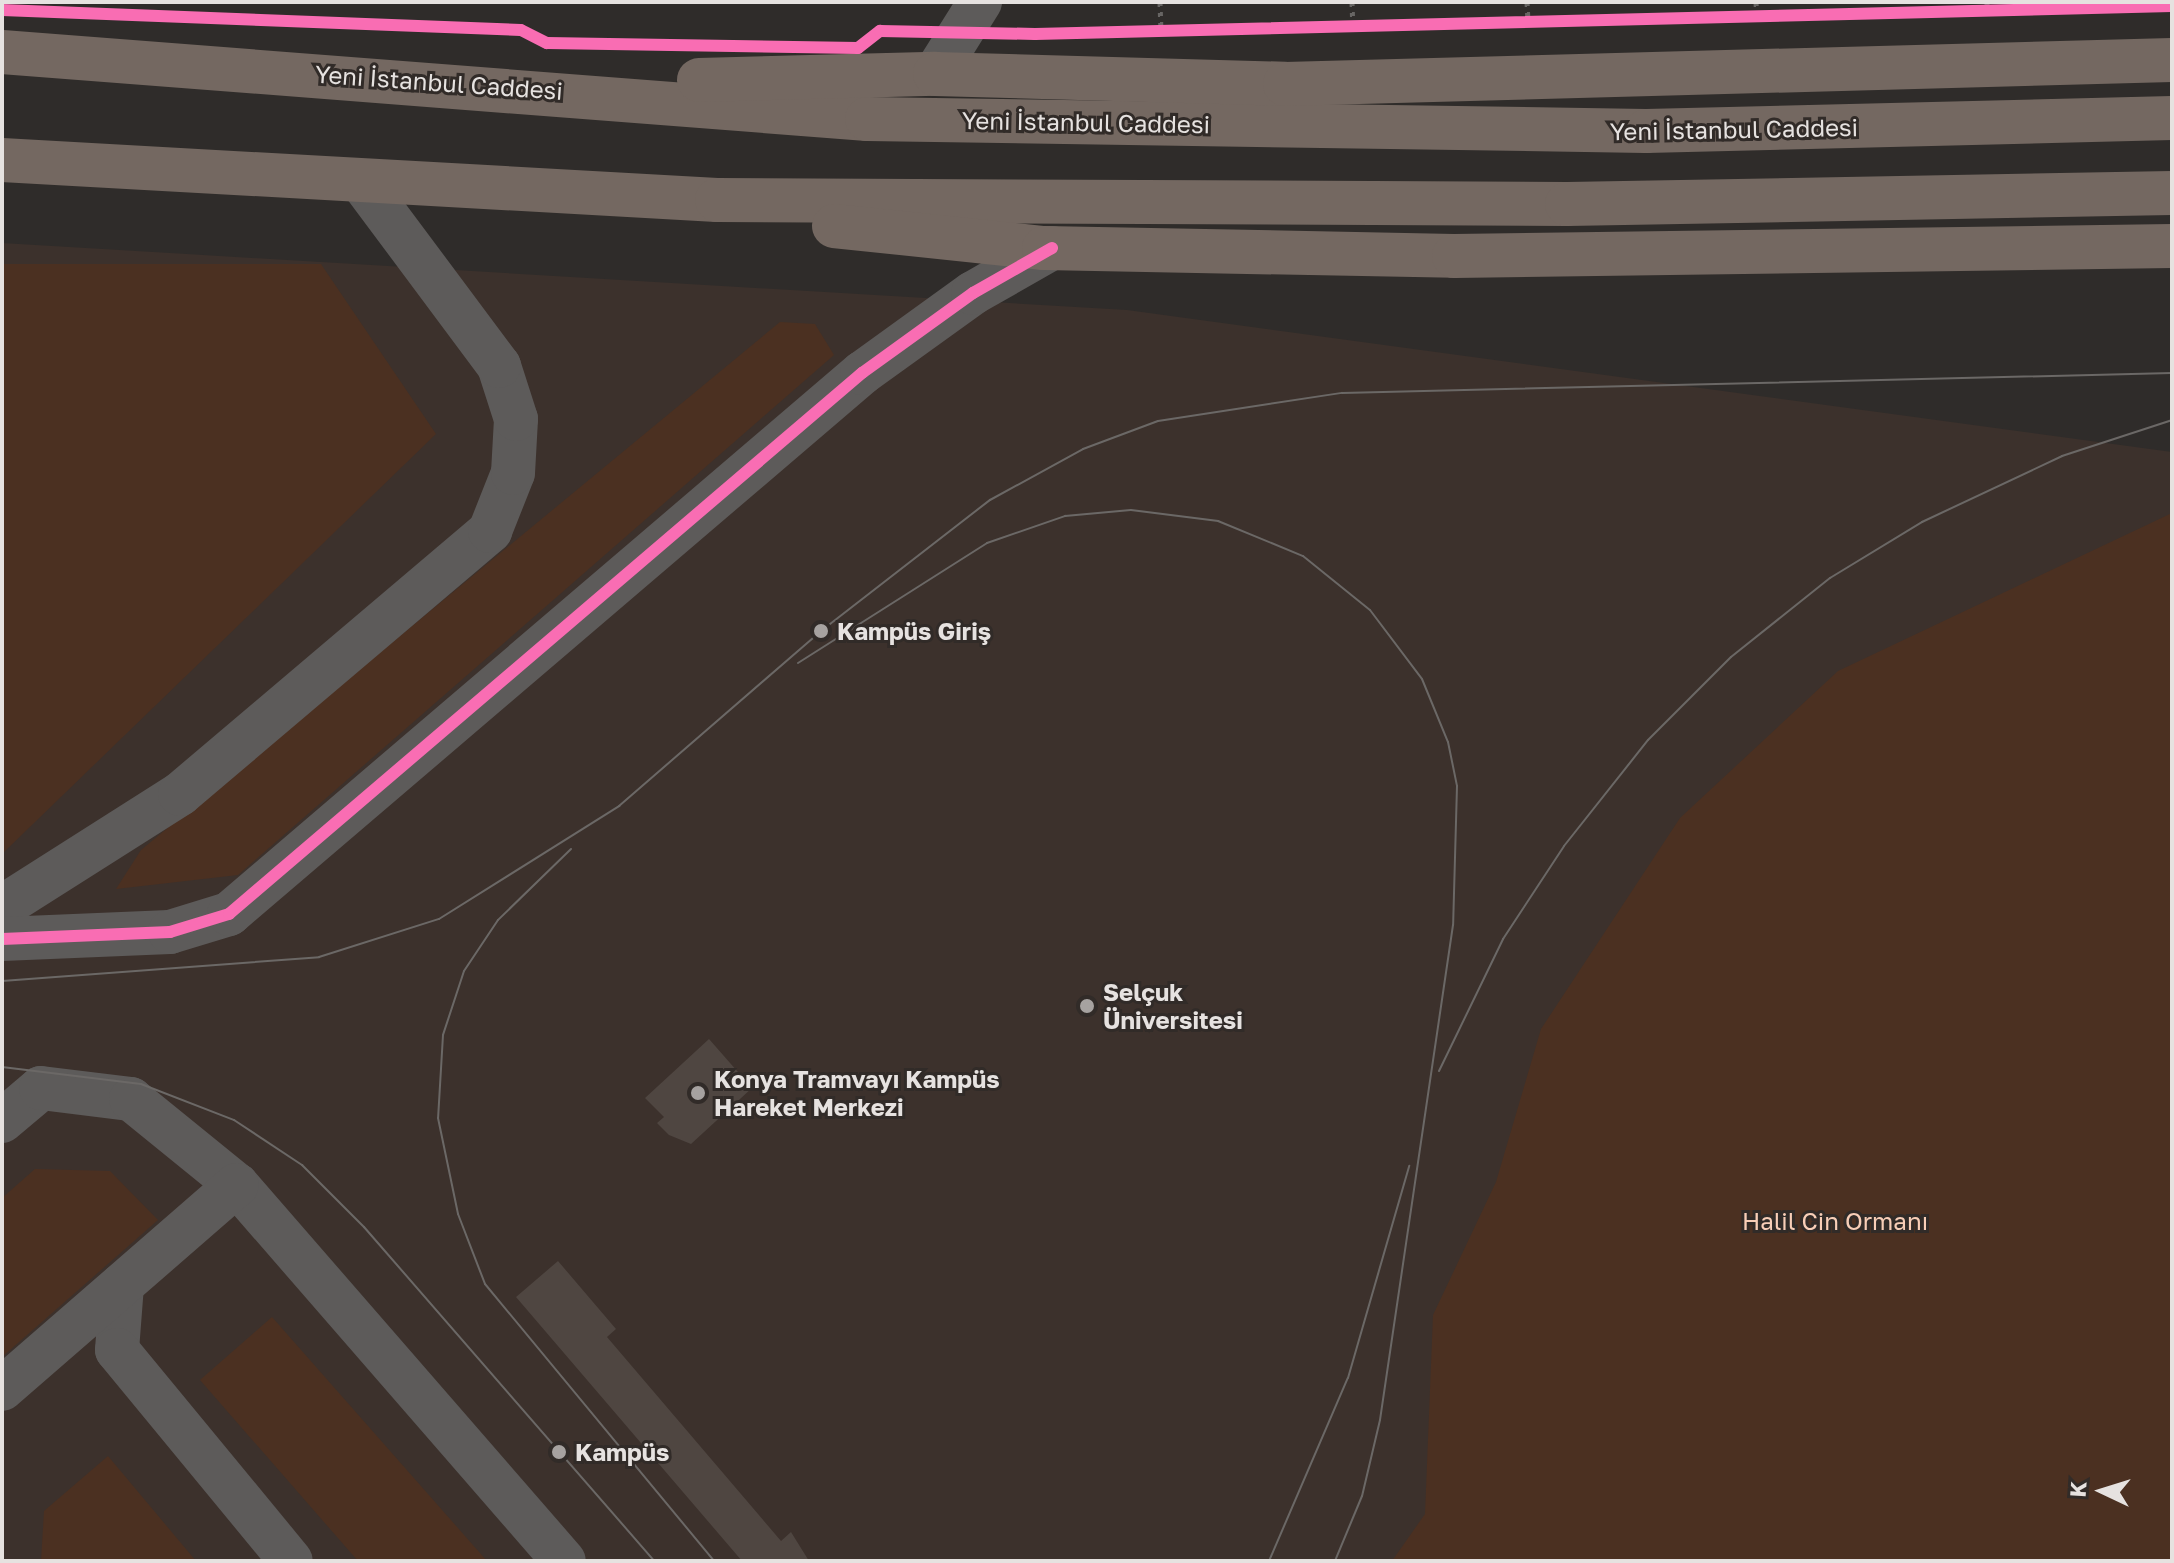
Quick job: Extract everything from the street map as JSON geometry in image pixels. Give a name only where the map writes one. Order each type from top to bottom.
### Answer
[{"type":"highway","name":"Yeni İstanbul Caddesi","points":[[2,52],[496,85],[867,119],[1646,131],[2172,118]]},
{"type":"highway","points":[[496,85],[935,74],[1285,84],[2172,60]]},
{"type":"highway","points":[[2,160],[458,186],[874,201],[1567,204],[2172,193]]},
{"type":"highway","points":[[458,186],[1052,248],[1454,256],[2172,246]]},
{"type":"street","points":[[935,74],[980,2]]},
{"type":"street","points":[[2,907],[180,794],[490,531],[513,473],[516,419],[499,366],[361,181]]},
{"type":"street","points":[[2,939],[170,932],[229,914],[862,373],[973,293],[1052,248]]},
{"type":"street","points":[[2,1121],[41,1088],[131,1099],[237,1185],[564,1561]]},
{"type":"street","points":[[2,1389],[237,1185]]},
{"type":"street","points":[[122,1285],[117,1350],[291,1561]]},
{"type":"path","points":[[1160,2],[1161,31]]},
{"type":"path","points":[[1352,2],[1353,27]]},
{"type":"path","points":[[1527,2],[1528,23]]},
{"type":"path","points":[[1756,2],[1757,19]]},
{"type":"path","points":[[2132,8],[2172,6]]},
{"type":"path","points":[[1972,15],[1987,8],[2006,14]]},
{"type":"path","points":[[1742,19],[1773,19]]},
{"type":"path","points":[[1504,23],[1544,23]]},
{"type":"path","points":[[1338,27],[1368,26]]},
{"type":"path","points":[[1145,31],[1175,31]]},
{"type":"shaded area","name":"Selçuk Üniversitesi","points":[[2,243],[1127,310],[2172,452],[2172,1561],[2,1561]]},
{"type":"green space","points":[[2,264],[321,264],[436,434],[2,854]]},
{"type":"green space","points":[[780,322],[815,324],[834,355],[238,875],[116,889],[141,850]]},
{"type":"green space","name":"Halil Cin Ormanı","points":[[2172,513],[2172,1561],[1392,1561],[1425,1514],[1433,1315],[1496,1182],[1541,1029],[1680,818],[1838,671]]},
{"type":"green space","points":[[35,1169],[110,1171],[158,1220],[2,1357],[2,1198]]},
{"type":"green space","points":[[272,1317],[487,1561],[358,1561],[200,1380]]},
{"type":"green space","points":[[108,1456],[196,1561],[41,1561],[44,1511]]},
{"type":"building","name":"Konya Tramvayı Kampüs Hareket Merkezi","points":[[709,1039],[752,1088],[691,1144],[669,1135],[657,1123],[664,1117],[645,1098]]},
{"type":"building","points":[[558,1261],[616,1329],[607,1337],[781,1541],[791,1532],[809,1561],[742,1561],[516,1297]]},
{"type":"tram line","points":[[2,981],[319,957],[439,919],[619,806],[821,631],[990,500],[1083,449],[1158,421],[1342,393],[2172,373]]},
{"type":"tram line","points":[[1439,1071],[1503,939],[1564,846],[1648,740],[1731,657],[1830,578],[1922,522],[2062,456],[2172,420]]},
{"type":"tram line","points":[[798,663],[987,543],[1065,516],[1131,510],[1218,521],[1303,556],[1370,610],[1422,679],[1448,742],[1457,786],[1453,925],[1380,1420],[1362,1496],[1335,1561]]},
{"type":"tram line","points":[[571,849],[498,920],[464,971],[443,1035],[438,1118],[458,1214],[485,1284],[714,1561]]},
{"type":"tram line","points":[[2,1067],[141,1084],[234,1120],[302,1165],[364,1227],[654,1561]]},
{"type":"tram line","points":[[1269,1561],[1348,1378],[1409,1166]]},
{"type":"cycle path","points":[[2,10],[521,30],[547,43],[858,48],[880,31],[1035,34],[2172,6]]},
{"type":"cycle path","points":[[2,939],[170,932],[229,914],[862,373],[973,293],[1052,248]]},
{"type":"place","name":"Kampüs Giriş","points":[[821,631]]},
{"type":"place","name":"Selçuk Üniversitesi","points":[[1087,1006]]},
{"type":"place","name":"Konya Tramvayı Kampüs Hareket Merkezi","points":[[698,1093]]},
{"type":"place","name":"Kampüs","points":[[559,1452]]}]
